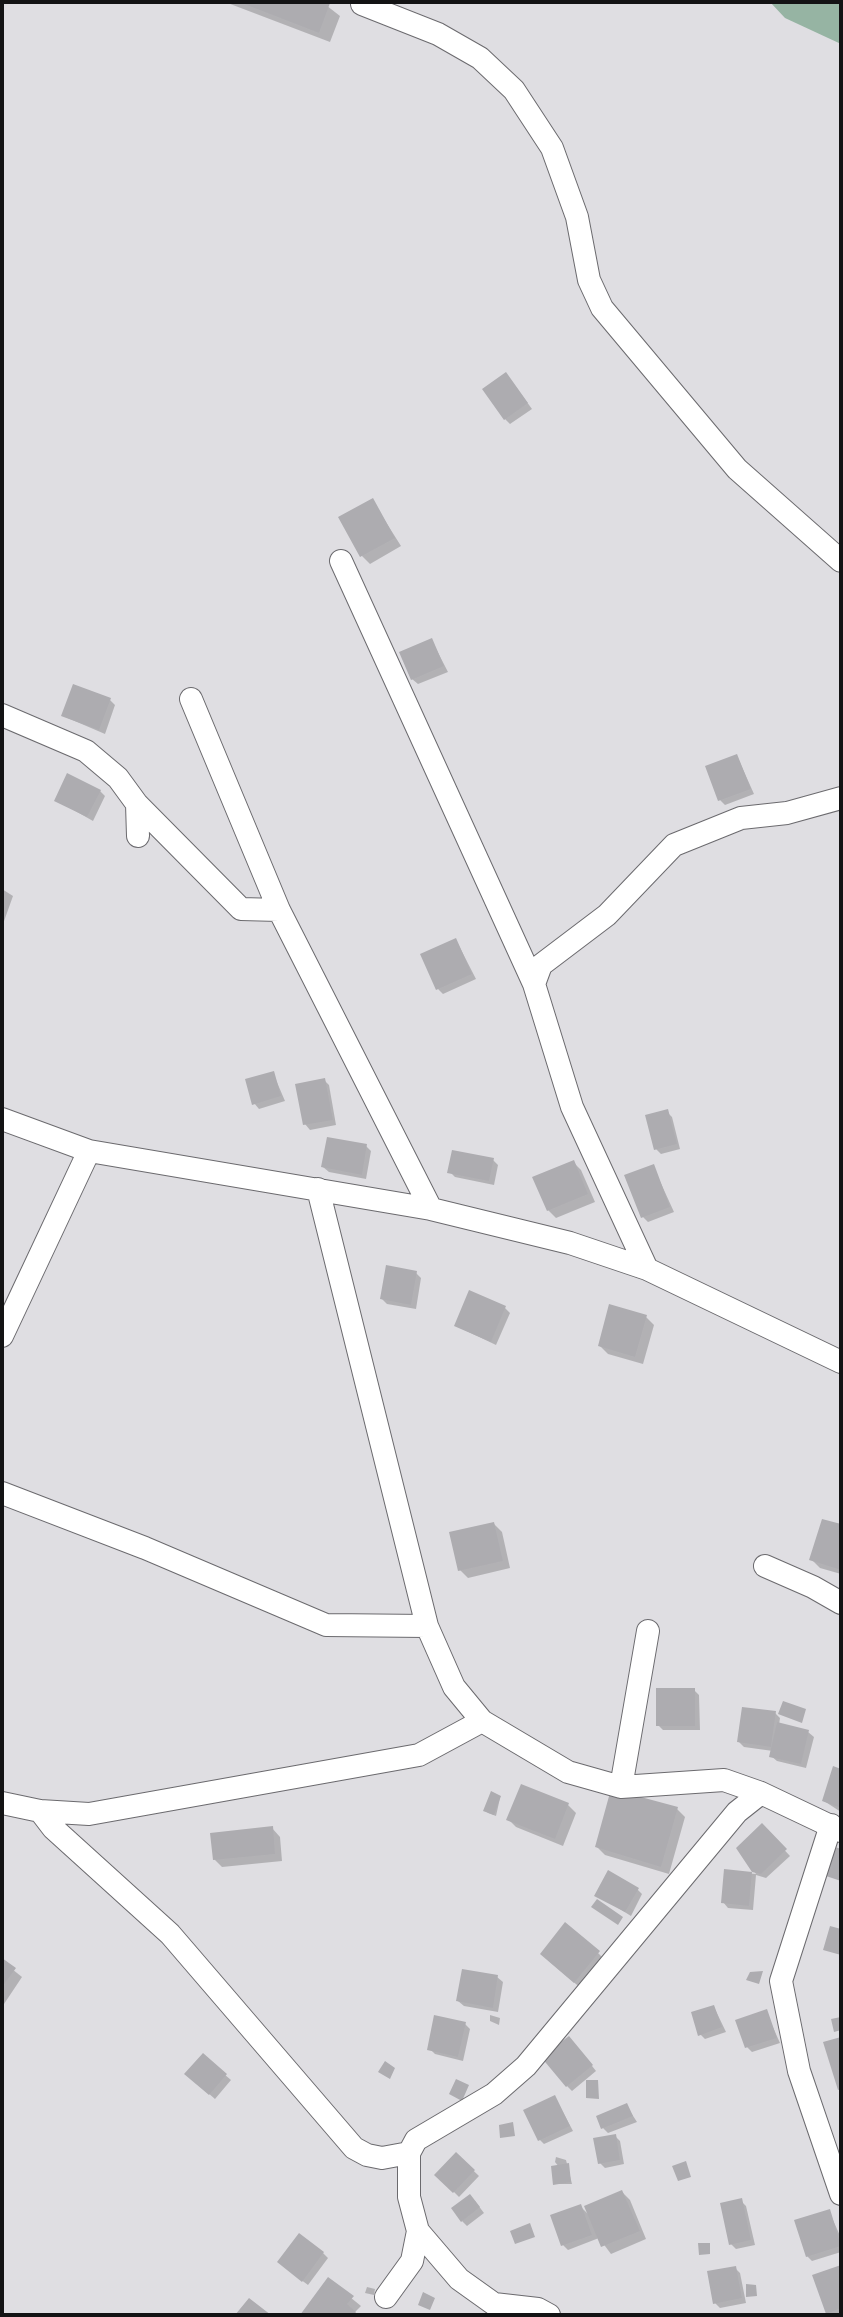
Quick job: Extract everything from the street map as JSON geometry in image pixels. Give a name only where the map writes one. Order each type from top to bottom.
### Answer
[{"type":"street","points":[[362,4],[438,34],[480,58],[514,90],[552,148],[577,217],[589,280],[602,308],[737,469],[841,561]]},
{"type":"street","points":[[341,561],[534,984],[572,1107],[647,1269]]},
{"type":"street","points":[[191,699],[279,910],[431,1209]]},
{"type":"street","points":[[2,715],[86,751],[118,778],[137,804],[241,909],[279,910]]},
{"type":"street","points":[[534,984],[541,965],[607,915],[653,862],[674,845],[741,818],[787,813],[841,798]]},
{"type":"street","points":[[137,804],[138,836]]},
{"type":"street","points":[[2,1119],[89,1151],[431,1209],[570,1243],[647,1269],[841,1362]]},
{"type":"street","points":[[2,1336],[89,1151]]},
{"type":"street","points":[[318,1189],[427,1626],[454,1687],[482,1721],[568,1772],[621,1787],[724,1780],[761,1793],[836,1828],[781,1981],[799,2071],[841,2194]]},
{"type":"street","points":[[2,1493],[145,1548],[326,1625],[427,1626]]},
{"type":"street","points":[[765,1566],[841,1603]]},
{"type":"street","points":[[621,1787],[648,1631]]},
{"type":"street","points":[[2,1803],[40,1811],[89,1814],[419,1755],[482,1721]]},
{"type":"street","points":[[549,2315],[538,2309],[494,2304],[459,2279],[418,2231],[409,2197],[409,2153],[416,2140],[494,2094],[526,2066],[737,1812],[761,1793]]},
{"type":"street","points":[[40,1811],[53,1828],[170,1934],[354,2148],[382,2158],[409,2153]]},
{"type":"street","points":[[386,2297],[412,2261],[418,2231]]},
{"type":"green space","points":[[770,2],[841,2],[841,44],[785,18]]},
{"type":"building","points":[[239,2],[327,2],[330,3],[319,33]]},
{"type":"building","points":[[506,372],[528,403],[504,420],[482,389]]},
{"type":"building","points":[[373,498],[395,538],[360,557],[338,517]]},
{"type":"building","points":[[432,638],[444,666],[411,680],[399,652]]},
{"type":"building","points":[[73,684],[111,698],[99,730],[61,716]]},
{"type":"building","points":[[737,754],[751,789],[718,801],[705,766]]},
{"type":"building","points":[[67,773],[101,790],[87,817],[54,801]]},
{"type":"building","points":[[456,938],[472,974],[436,990],[420,954]]},
{"type":"building","points":[[274,1071],[281,1096],[252,1105],[245,1079]]},
{"type":"building","points":[[325,1078],[333,1120],[303,1125],[295,1084]]},
{"type":"building","points":[[668,1109],[677,1144],[654,1150],[645,1115]]},
{"type":"building","points":[[327,1137],[367,1144],[362,1175],[321,1167]]},
{"type":"building","points":[[452,1150],[494,1158],[489,1181],[447,1173]]},
{"type":"building","points":[[574,1160],[588,1194],[547,1211],[532,1177]]},
{"type":"building","points":[[654,1164],[670,1207],[641,1218],[624,1175]]},
{"type":"building","points":[[386,1265],[417,1271],[411,1305],[380,1299]]},
{"type":"building","points":[[469,1290],[506,1306],[491,1342],[454,1326]]},
{"type":"building","points":[[609,1304],[647,1315],[635,1357],[598,1346]]},
{"type":"building","points":[[822,1519],[841,1524],[841,1570],[809,1560]]},
{"type":"building","points":[[494,1522],[503,1561],[458,1571],[449,1532]]},
{"type":"building","points":[[656,1688],[695,1688],[695,1726],[656,1726]]},
{"type":"building","points":[[783,1701],[806,1709],[802,1723],[778,1714]]},
{"type":"building","points":[[742,1707],[776,1711],[771,1747],[737,1742]]},
{"type":"building","points":[[777,1722],[809,1730],[801,1764],[769,1757]]},
{"type":"building","points":[[833,1766],[841,1769],[841,1808],[822,1801]]},
{"type":"building","points":[[521,1784],[569,1803],[555,1839],[506,1820]]},
{"type":"building","points":[[611,1789],[678,1807],[661,1867],[595,1847]]},
{"type":"building","points":[[491,1791],[501,1796],[494,1815],[483,1811]]},
{"type":"building","points":[[762,1823],[787,1849],[761,1874],[752,1872],[736,1848]]},
{"type":"building","points":[[273,1826],[275,1854],[213,1860],[210,1833]]},
{"type":"building","points":[[829,1845],[841,1849],[841,1881],[820,1874]]},
{"type":"building","points":[[724,1869],[752,1872],[749,1906],[721,1903]]},
{"type":"building","points":[[608,1870],[639,1888],[625,1912],[594,1896]]},
{"type":"building","points":[[597,1899],[623,1917],[618,1925],[591,1907]]},
{"type":"building","points":[[565,1922],[600,1951],[574,1983],[540,1954]]},
{"type":"building","points":[[830,1926],[841,1929],[841,1955],[823,1950]]},
{"type":"building","points":[[2,1958],[16,1968],[2,1987]]},
{"type":"building","points":[[462,1969],[498,1975],[493,2008],[456,2001]]},
{"type":"building","points":[[763,1971],[759,1984],[746,1980],[750,1972]]},
{"type":"building","points":[[714,2005],[722,2027],[698,2036],[691,2012]]},
{"type":"building","points":[[767,2009],[777,2038],[745,2048],[735,2020]]},
{"type":"building","points":[[434,2015],[466,2022],[458,2057],[427,2050]]},
{"type":"building","points":[[841,2017],[841,2030],[834,2032],[831,2019]]},
{"type":"building","points":[[569,2036],[593,2065],[566,2087],[541,2057]]},
{"type":"building","points":[[841,2037],[841,2089],[838,2090],[823,2042]]},
{"type":"building","points":[[203,2053],[227,2074],[209,2095],[184,2074]]},
{"type":"building","points":[[385,2061],[395,2068],[390,2079],[378,2072]]},
{"type":"building","points":[[456,2079],[469,2085],[462,2101],[449,2094]]},
{"type":"building","points":[[586,2080],[598,2080],[599,2099],[586,2098]]},
{"type":"building","points":[[555,2095],[570,2126],[538,2141],[523,2110]]},
{"type":"building","points":[[627,2103],[633,2116],[601,2129],[596,2116]]},
{"type":"building","points":[[513,2122],[515,2136],[500,2138],[499,2125]]},
{"type":"building","points":[[616,2134],[620,2160],[598,2164],[593,2138]]},
{"type":"building","points":[[456,2152],[475,2170],[453,2193],[434,2175]]},
{"type":"building","points":[[686,2161],[691,2177],[678,2181],[672,2166]]},
{"type":"building","points":[[569,2163],[571,2182],[553,2185],[551,2166]]},
{"type":"building","points":[[622,2190],[640,2231],[601,2247],[584,2206]]},
{"type":"building","points":[[470,2194],[480,2207],[461,2222],[451,2208]]},
{"type":"building","points":[[742,2198],[751,2240],[729,2245],[720,2203]]},
{"type":"building","points":[[581,2204],[592,2235],[561,2246],[550,2215]]},
{"type":"building","points":[[830,2209],[841,2246],[806,2257],[794,2220]]},
{"type":"building","points":[[530,2223],[535,2237],[515,2244],[510,2231]]},
{"type":"building","points":[[299,2233],[324,2252],[302,2282],[277,2262]]},
{"type":"building","points":[[698,2243],[710,2243],[710,2254],[699,2255]]},
{"type":"building","points":[[841,2265],[841,2308],[826,2314],[812,2275]]},
{"type":"building","points":[[736,2266],[742,2298],[713,2304],[707,2271]]},
{"type":"building","points":[[328,2277],[354,2296],[347,2304],[356,2312],[354,2315],[300,2315]]},
{"type":"building","points":[[746,2284],[756,2285],[757,2296],[746,2297]]},
{"type":"building","points":[[423,2292],[435,2298],[430,2310],[418,2305]]},
{"type":"building","points":[[249,2298],[271,2315],[235,2315]]}]
